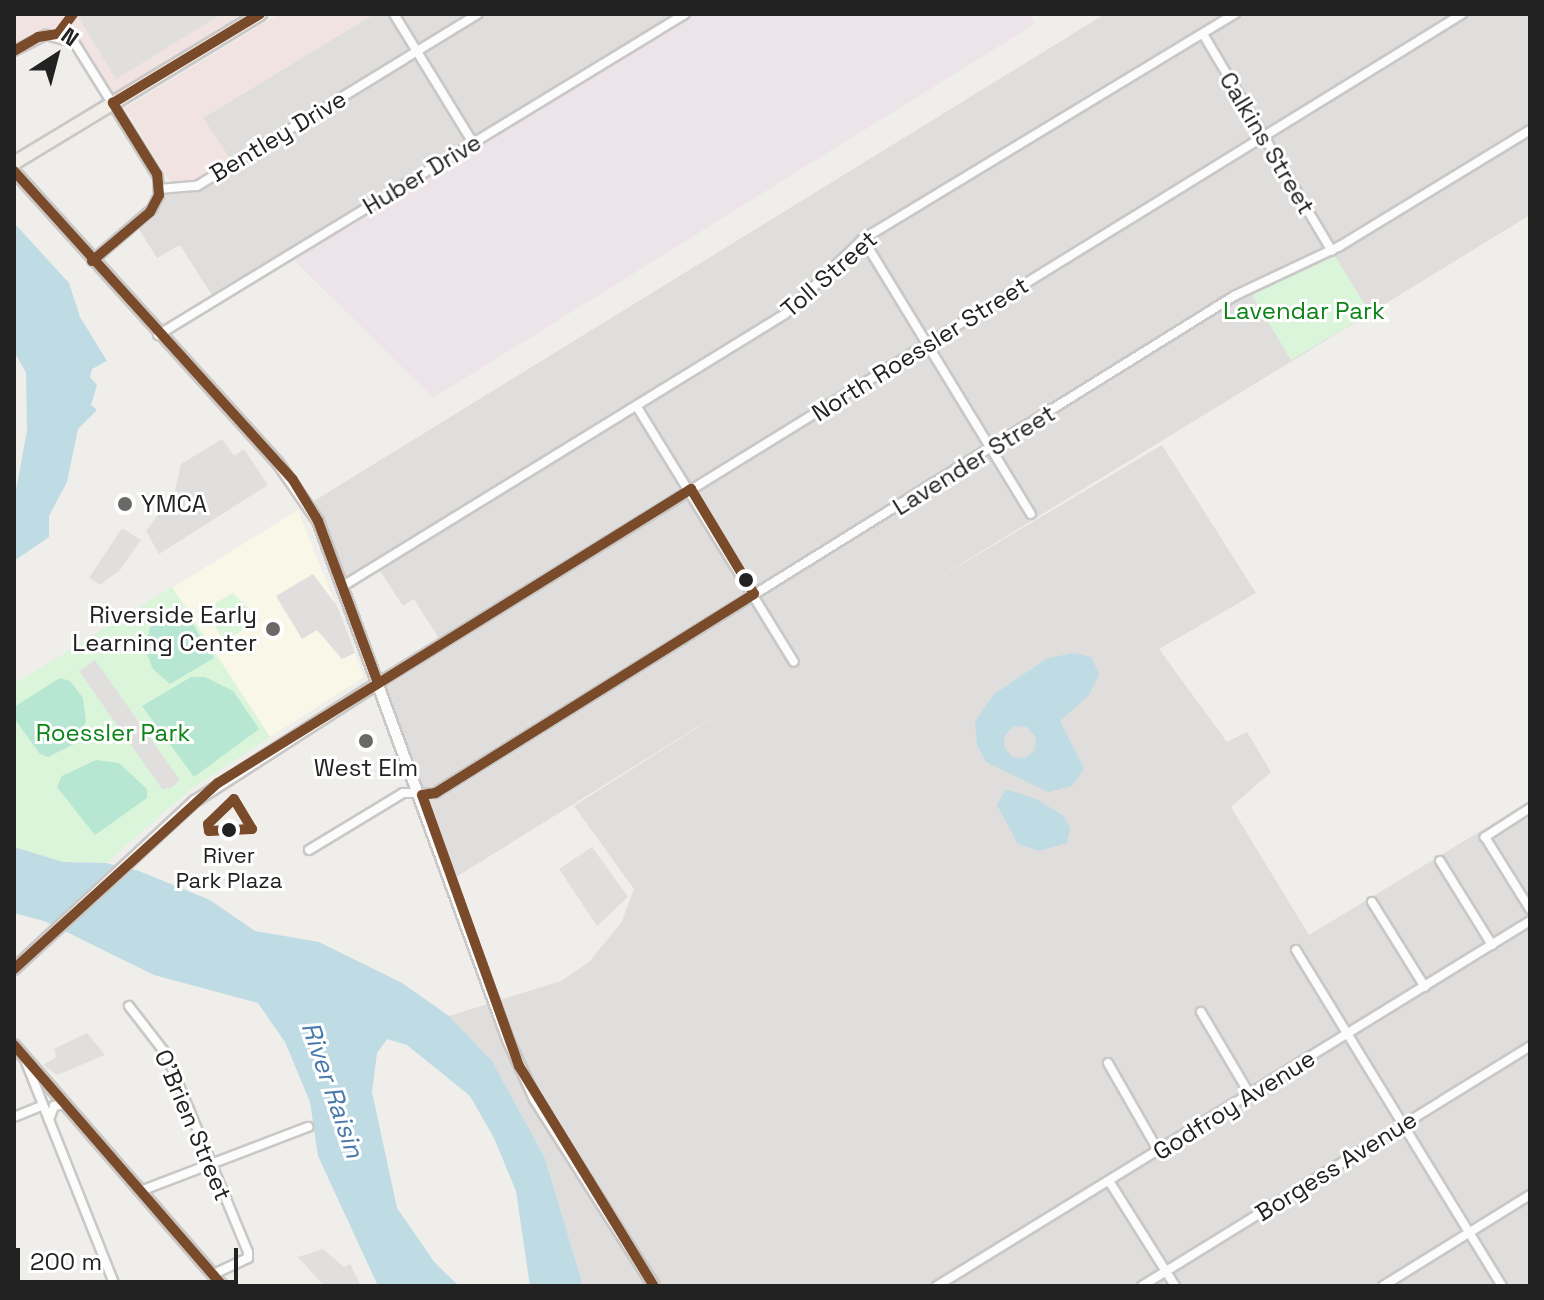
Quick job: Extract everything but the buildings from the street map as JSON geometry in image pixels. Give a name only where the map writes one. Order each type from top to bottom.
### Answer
[{"type":"main road","points":[[18,161],[260,14]]},
{"type":"street","points":[[394,14],[473,143]]},
{"type":"street","name":"Bentley Drive","points":[[159,189],[197,186],[478,14]]},
{"type":"street","name":"Huber Drive","points":[[158,335],[685,14]]},
{"type":"street","name":"Toll Street","points":[[343,586],[637,407],[804,300],[834,263],[863,239],[1235,14]]},
{"type":"street","name":"North Roessler Street","points":[[378,683],[1462,14]]},
{"type":"street","name":"Calkins Street","points":[[1203,34],[1260,137],[1332,251]]},
{"type":"street","points":[[14,51],[46,35],[69,38],[157,174],[159,189],[150,212],[92,261]]},
{"type":"street","name":"Lavender Street","points":[[309,850],[392,799],[409,792],[422,795],[435,793],[992,450],[1234,296],[1332,251],[1530,130]]},
{"type":"street","points":[[14,171],[158,335],[293,480],[318,521],[422,795],[519,1066],[654,1286]]},
{"type":"street","points":[[863,239],[1031,514]]},
{"type":"street","points":[[637,407],[691,489],[794,662]]},
{"type":"street","points":[[14,969],[138,852],[248,762],[378,683]]},
{"type":"street","points":[[1530,808],[1485,837],[1530,909]]},
{"type":"street","points":[[1440,861],[1492,945]]},
{"type":"street","points":[[1372,902],[1425,987]]},
{"type":"street","name":"Godfroy Avenue","points":[[937,1286],[1530,921]]},
{"type":"street","points":[[1296,950],[1502,1286]]},
{"type":"street","name":"O'Brien Street","points":[[129,1006],[166,1054],[248,1258],[213,1274]]},
{"type":"street","points":[[1201,1012],[1250,1095]]},
{"type":"street","points":[[14,1045],[143,1190],[223,1286]]},
{"type":"street","points":[[1527,1048],[1530,1059]]},
{"type":"street","name":"Borgess Avenue","points":[[1142,1286],[1527,1048]]},
{"type":"street","points":[[24,1057],[115,1286]]},
{"type":"street","points":[[1108,1063],[1159,1152]]},
{"type":"street","points":[[48,1121],[54,1106],[66,1104]]},
{"type":"street","points":[[14,1117],[41,1106]]},
{"type":"street","points":[[143,1190],[308,1127]]},
{"type":"street","points":[[1109,1181],[1175,1286]]},
{"type":"street","points":[[1383,1286],[1530,1195]]},
{"type":"shaded area","points":[[14,14],[260,14],[113,103],[78,48],[58,34],[20,48],[14,40]]},
{"type":"shaded area","points":[[76,14],[222,14],[116,79]]},
{"type":"shaded area","points":[[279,14],[374,14],[203,118],[234,164],[197,186],[175,190],[125,108]]},
{"type":"shaded area","points":[[374,14],[687,14],[215,300],[180,245],[157,258],[135,223],[147,215],[159,189],[175,190],[203,118]]},
{"type":"shaded area","points":[[685,14],[1029,14],[1035,24],[433,398],[289,255]]},
{"type":"shaded area","points":[[1105,14],[1530,14],[1530,215],[925,586],[1162,445],[1256,593],[1159,649],[1227,742],[1247,732],[1271,772],[1231,807],[1309,935],[1530,801],[1530,1286],[583,1286],[545,1158],[492,1061],[449,1016],[561,981],[589,962],[621,923],[634,889],[574,806],[744,698],[456,877],[384,686],[445,648],[414,599],[403,606],[380,571],[348,590],[314,501]]},
{"type":"shaded area","points":[[222,439],[234,456],[244,449],[268,485],[159,554],[146,531],[175,491],[181,464]]},
{"type":"shaded area","name":"Riverside Early Learning Center","points":[[298,510],[364,677],[270,737],[172,588]]},
{"type":"shaded area","points":[[122,528],[141,540],[120,570],[100,585],[89,578]]},
{"type":"shaded area","points":[[313,574],[337,606],[355,653],[342,659],[317,630],[302,639],[276,596]]},
{"type":"shaded area","points":[[95,660],[180,780],[171,788],[162,789],[79,671]]},
{"type":"shaded area","points":[[674,747],[722,798],[676,859],[654,878],[606,809],[644,767]]},
{"type":"shaded area","points":[[592,847],[628,897],[597,926],[559,869]]},
{"type":"shaded area","points":[[87,1033],[105,1055],[57,1075],[43,1065],[56,1057],[54,1049]]},
{"type":"shaded area","points":[[323,1249],[344,1267],[350,1264],[361,1286],[324,1286],[298,1257]]},
{"type":"green space","name":"Lavendar Park","points":[[1335,256],[1370,313],[1291,360],[1252,295]]},
{"type":"green space","name":"Roessler Park","points":[[172,587],[270,737],[190,790],[106,863],[63,862],[14,847],[14,684]]},
{"type":"green space","points":[[233,593],[260,620],[224,641],[205,609]]},
{"type":"green space","points":[[175,611],[185,612],[214,658],[170,684],[153,669],[145,649],[150,627]]},
{"type":"green space","points":[[191,677],[205,677],[233,691],[259,729],[194,777],[142,706]]},
{"type":"green space","points":[[60,678],[70,681],[83,698],[86,722],[74,744],[48,757],[40,754],[14,718],[14,707]]},
{"type":"green space","points":[[96,760],[119,763],[147,789],[147,798],[95,835],[57,787],[62,776]]},
{"type":"water","points":[[14,223],[69,283],[80,317],[107,361],[92,369],[90,377],[97,385],[91,405],[97,410],[78,429],[67,482],[49,516],[49,537],[14,561],[14,501],[27,431],[26,373],[14,351]]},
{"type":"water","points":[[1074,653],[1091,657],[1099,674],[1089,695],[1060,721],[1084,768],[1072,786],[1048,792],[986,762],[977,745],[975,722],[994,694],[1048,658]],"holes":[[[1014,726],[1027,727],[1036,737],[1035,750],[1025,758],[1012,757],[1004,747],[1005,735]]]},
{"type":"water","points":[[1006,789],[1036,799],[1064,816],[1070,829],[1067,843],[1039,851],[1018,844],[997,805]]},
{"type":"water","name":"River Raisin","points":[[14,847],[63,862],[106,863],[139,871],[210,900],[255,931],[319,942],[402,983],[449,1016],[492,1061],[545,1158],[583,1286],[530,1286],[516,1191],[494,1138],[470,1096],[407,1045],[387,1039],[377,1053],[372,1092],[397,1208],[435,1263],[459,1286],[378,1286],[318,1156],[310,1102],[285,1042],[258,1003],[154,975],[44,921],[14,913]]},
{"type":"transit line","points":[[14,51],[38,37],[58,34],[73,14]]},
{"type":"transit line","points":[[92,261],[150,212],[159,195],[157,174],[113,103],[260,14]]},
{"type":"transit line","points":[[14,171],[293,480],[318,521],[378,683]]},
{"type":"transit line","points":[[14,969],[218,783],[691,489],[754,594],[435,793],[422,795],[519,1066],[654,1286]]},
{"type":"transit line","points":[[234,799],[252,829],[209,831],[208,824],[234,799]]},
{"type":"transit line","points":[[14,1045],[223,1286]]},
{"type":"place","name":"YMCA","points":[[125,504]]},
{"type":"place","name":"Riverside Early Learning Center","points":[[273,629]]},
{"type":"place","name":"West Elm","points":[[366,741]]},
{"type":"place","name":"River Park Plaza","points":[[229,830]]}]
